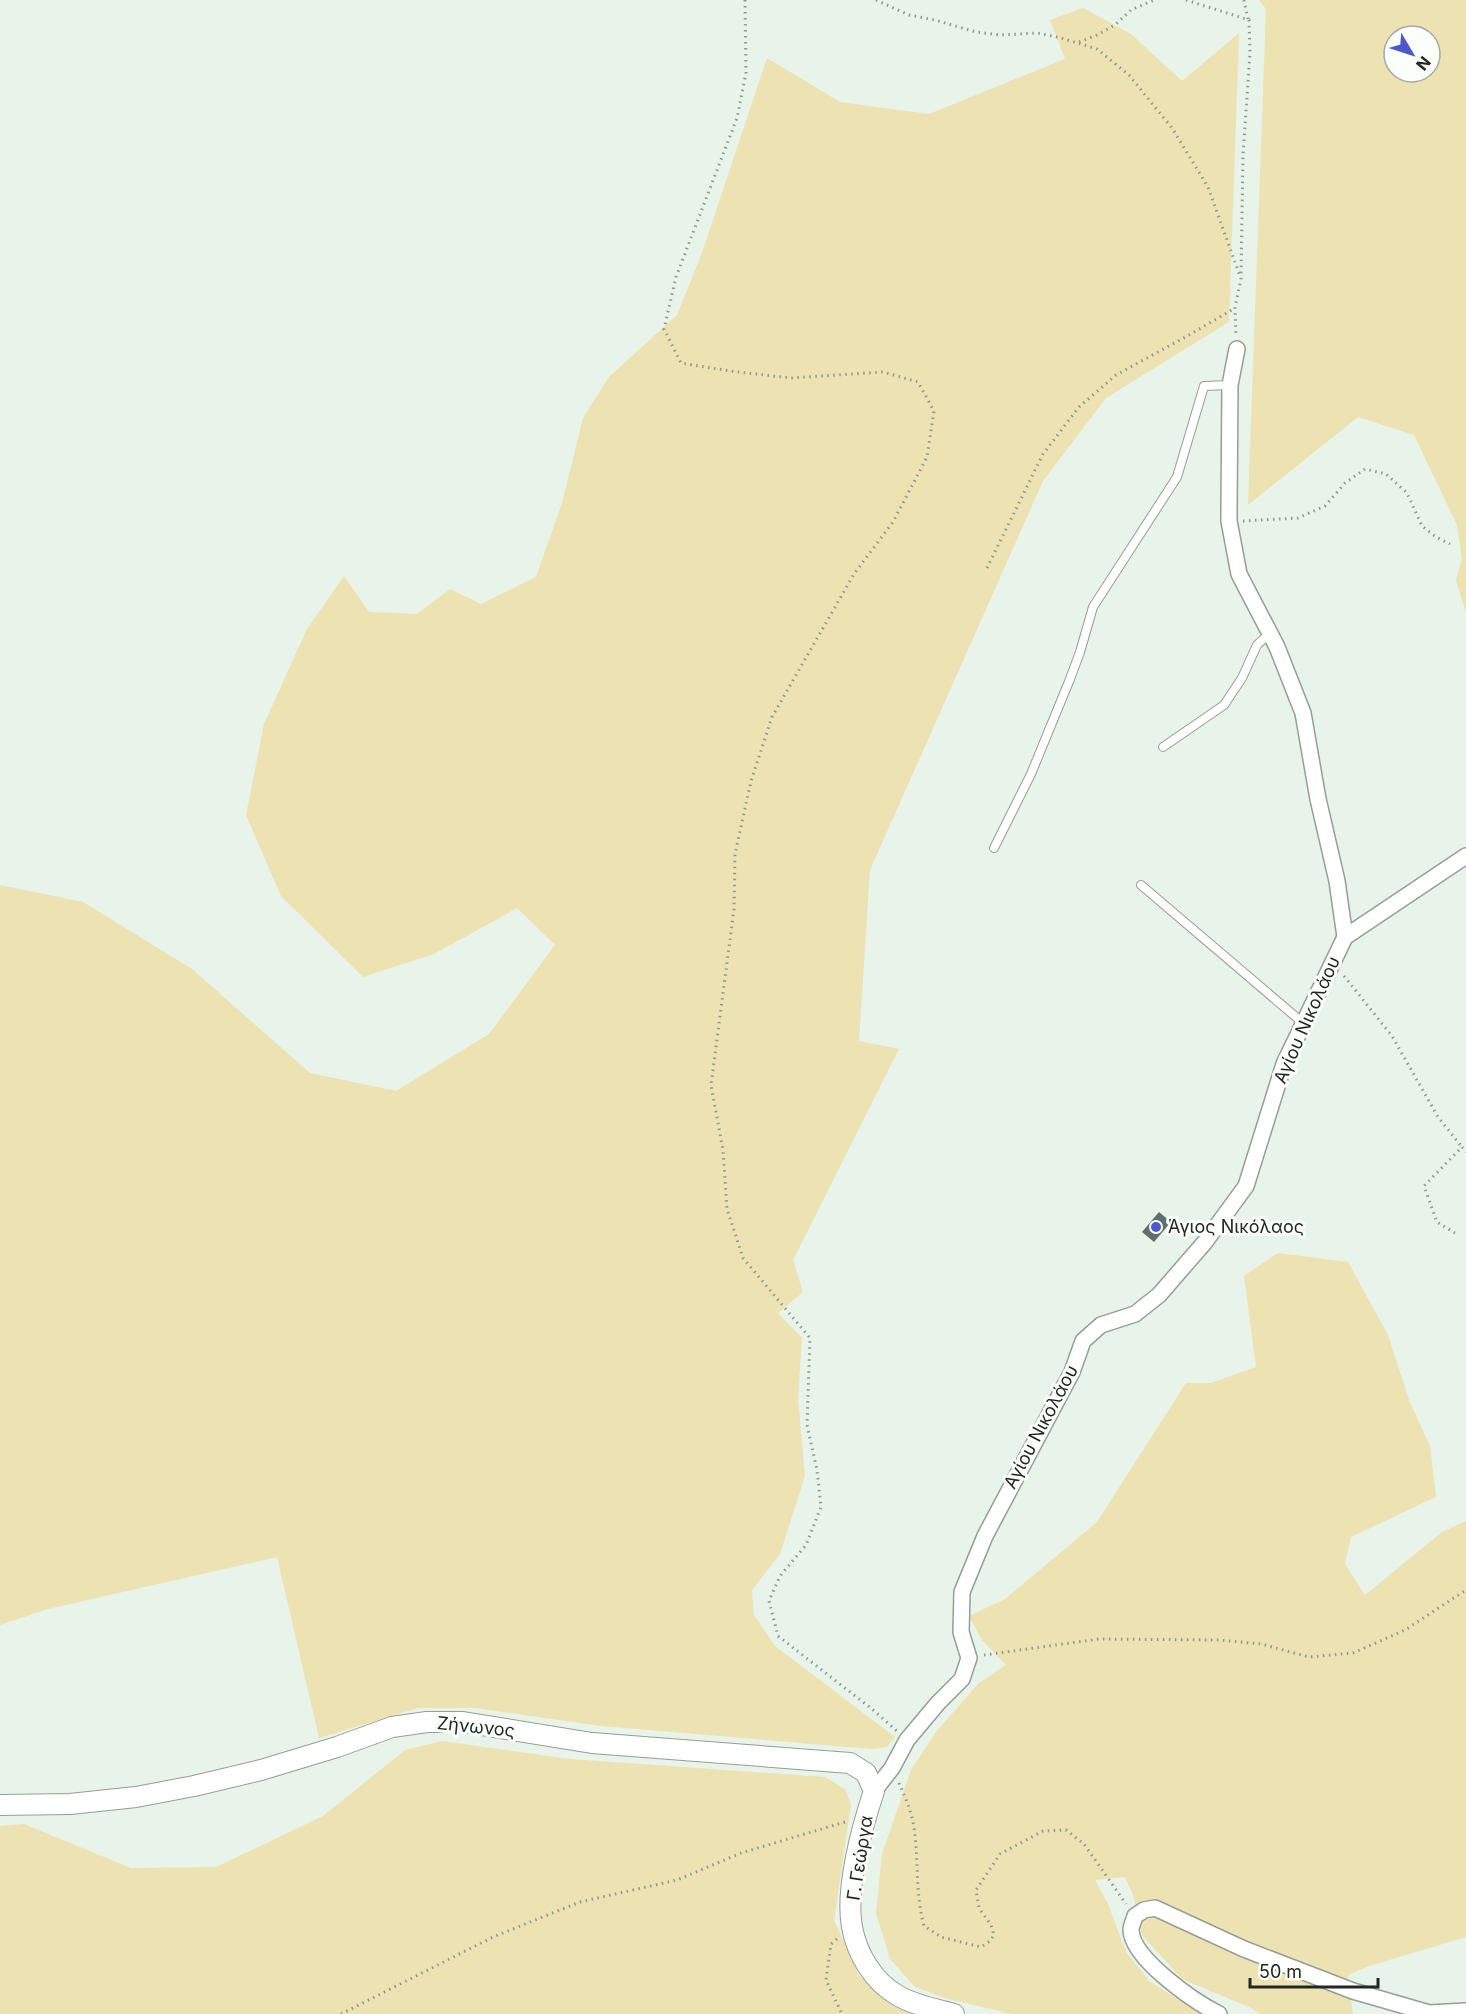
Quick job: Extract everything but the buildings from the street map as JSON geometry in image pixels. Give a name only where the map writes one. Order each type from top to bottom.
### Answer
[{"type":"street","points":[[1237,349],[1230,385],[1229,521],[1239,574],[1270,633],[1303,713],[1318,799],[1337,881],[1345,937],[1466,856]]},
{"type":"street","name":"Αγίου Νικολάου","points":[[969,1658],[961,1632],[962,1592],[999,1507],[1051,1414],[1072,1372],[1083,1341],[1101,1325],[1135,1314],[1159,1295],[1205,1242],[1246,1186],[1284,1064],[1345,937]]},
{"type":"street","points":[[874,1791],[892,1768],[907,1740],[962,1679],[969,1658]]},
{"type":"street","name":"Ζήνωνος","points":[[0,1805],[70,1804],[136,1797],[183,1788],[261,1770],[337,1747],[392,1727],[427,1722],[463,1722],[592,1743],[850,1763],[866,1773],[874,1791]]},
{"type":"street","name":"Γ. Γεώργα","points":[[874,1791],[866,1816],[852,1893],[852,1927],[863,1960],[879,1981],[897,1996],[954,2014]]},
{"type":"street","points":[[1219,2014],[1166,1978],[1139,1952],[1131,1931],[1135,1916],[1144,1910],[1155,1908],[1244,1949],[1353,1991],[1429,2013],[1466,2011]]},
{"type":"lane","points":[[994,848],[1031,774],[1070,679],[1092,607],[1177,477],[1204,386],[1230,385]]},
{"type":"lane","points":[[1163,747],[1224,705],[1242,678],[1257,645],[1270,633]]},
{"type":"lane","points":[[1141,885],[1303,1023]]},
{"type":"path","points":[[745,0],[746,73],[737,118],[676,277],[664,329],[681,363],[791,378],[883,372],[918,382],[934,411],[927,457],[893,522],[854,574],[772,717],[751,781],[735,854],[734,909],[711,1085],[723,1150],[727,1209],[742,1258],[810,1338],[807,1425],[817,1470],[821,1507],[806,1545],[780,1576],[769,1601],[778,1636],[872,1709],[907,1740]]},
{"type":"path","points":[[876,0],[909,15],[976,32],[1000,35],[1037,33],[1097,49],[1129,75],[1172,128],[1208,187],[1241,279]]},
{"type":"path","points":[[1077,43],[1115,25],[1131,9],[1154,0]]},
{"type":"path","points":[[1186,0],[1249,20]]},
{"type":"path","points":[[1237,349],[1235,308],[1241,279],[1243,154],[1250,53],[1249,20],[1244,0]]},
{"type":"path","points":[[987,568],[1043,454],[1079,407],[1116,375],[1235,308]]},
{"type":"path","points":[[1229,521],[1298,518],[1325,506],[1345,483],[1365,469],[1386,474],[1407,494],[1422,526],[1450,544]]},
{"type":"path","points":[[1333,962],[1392,1036],[1438,1117],[1466,1152]]},
{"type":"path","points":[[1455,1233],[1437,1222],[1424,1186],[1462,1147]]},
{"type":"path","points":[[969,1658],[1100,1639],[1219,1640],[1261,1644],[1309,1657],[1353,1653],[1405,1630],[1466,1590]]},
{"type":"path","points":[[892,1768],[908,1804],[914,1827],[918,1906],[924,1926],[941,1937],[981,1947],[990,1941],[994,1935],[992,1925],[980,1908],[976,1890],[1000,1854],[1043,1831],[1066,1830],[1084,1844],[1135,1916]]},
{"type":"path","points":[[341,2014],[493,1937],[580,1902],[676,1880],[741,1853],[866,1816]]},
{"type":"path","points":[[842,2014],[826,1980],[831,1944],[852,1927]]},
{"type":"shaded area","points":[[1259,0],[1466,0],[1466,613],[1456,580],[1462,559],[1457,525],[1414,435],[1358,417],[1248,505],[1266,9]]},
{"type":"shaded area","points":[[1083,8],[1131,34],[1182,81],[1239,33],[1229,322],[1106,398],[1043,481],[870,870],[859,1041],[899,1049],[793,1260],[803,1292],[778,1313],[802,1338],[798,1398],[805,1476],[780,1554],[752,1590],[754,1615],[775,1646],[895,1737],[887,1747],[872,1749],[601,1726],[475,1708],[418,1708],[319,1738],[277,1557],[48,1609],[0,1625],[0,885],[83,902],[192,969],[310,1073],[396,1091],[489,1034],[555,945],[517,908],[434,954],[363,977],[281,896],[246,815],[264,724],[307,629],[344,576],[369,612],[417,614],[450,589],[481,604],[536,577],[562,503],[583,418],[609,377],[677,315],[702,253],[767,58],[840,102],[929,114],[1065,59],[1050,20]]},
{"type":"shaded area","points":[[1278,1253],[1348,1262],[1388,1335],[1409,1400],[1430,1446],[1436,1497],[1351,1537],[1345,1564],[1365,1595],[1442,1532],[1466,1521],[1466,1937],[1369,1966],[1348,1975],[1353,2014],[1260,2014],[1249,2007],[1182,1979],[1142,1935],[1133,1895],[1125,1877],[1095,1880],[1108,1904],[1126,1952],[1149,1981],[1201,2014],[1012,2014],[948,1999],[915,1987],[890,1959],[876,1913],[882,1854],[911,1770],[936,1732],[979,1683],[1006,1665],[982,1640],[969,1616],[1005,1599],[1097,1522],[1186,1383],[1211,1383],[1256,1367],[1244,1276]]},
{"type":"shaded area","points":[[442,1741],[570,1759],[825,1777],[845,1789],[851,1804],[834,1920],[859,1976],[894,2007],[918,2014],[0,2014],[0,1826],[24,1824],[131,1868],[216,1867],[323,1816],[405,1750]]},
{"type":"place","name":"Άγιος Νικόλαος","points":[[1156,1227]]}]
